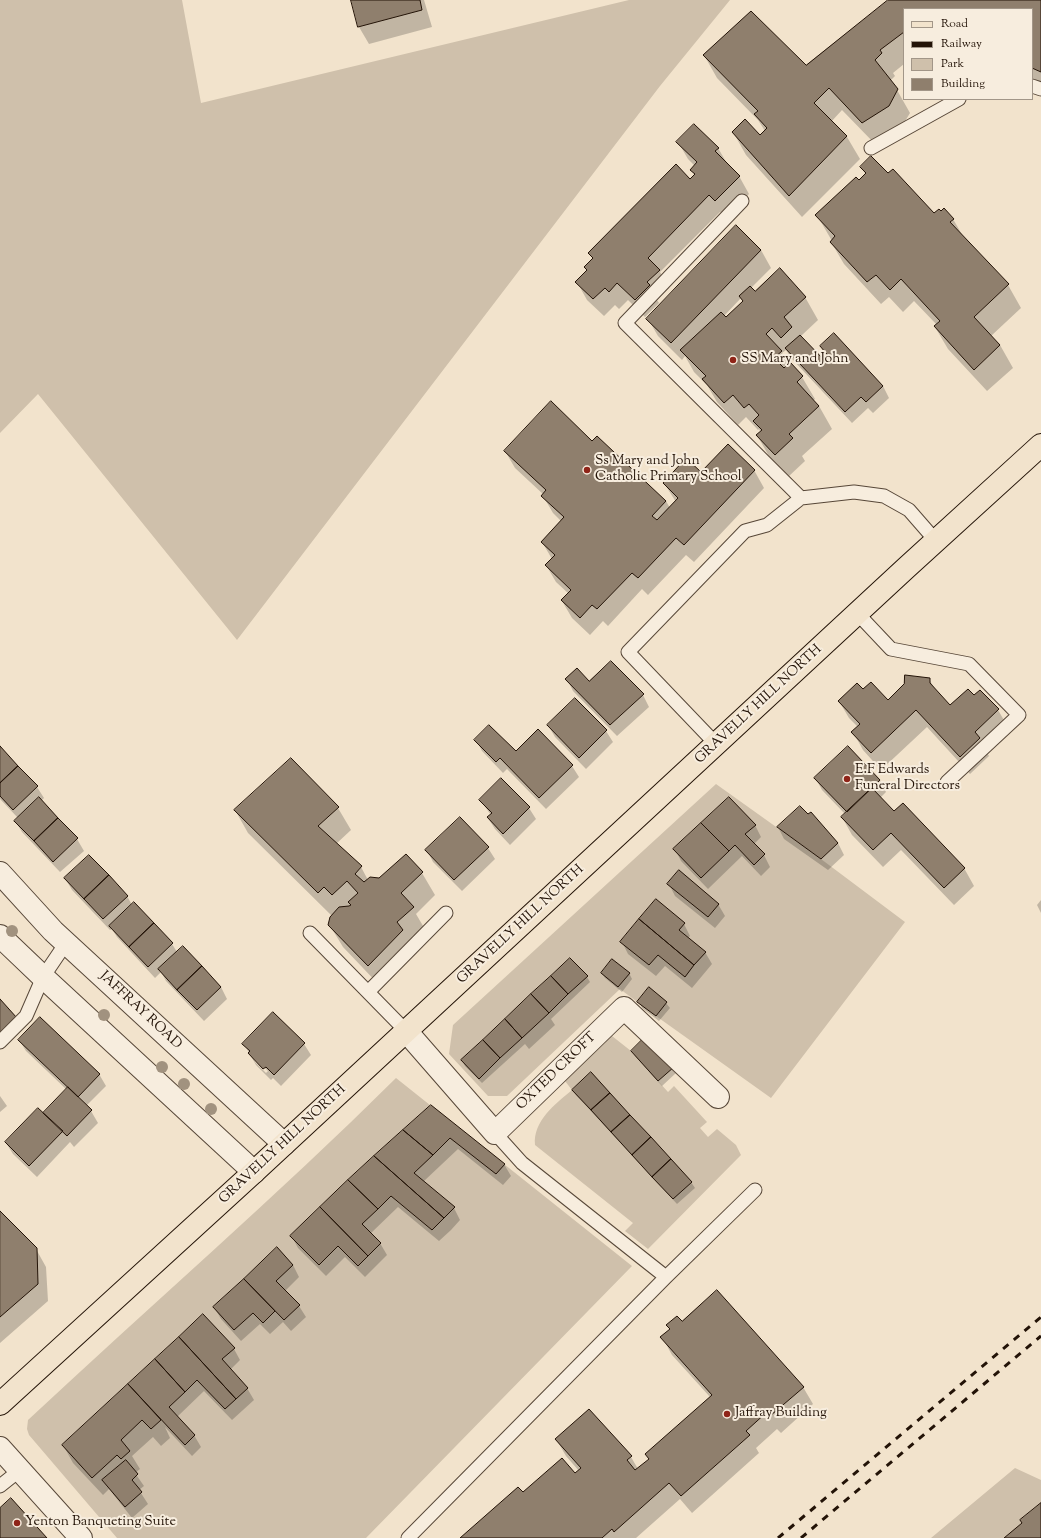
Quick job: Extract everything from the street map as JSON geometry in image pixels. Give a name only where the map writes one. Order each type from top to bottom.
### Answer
[{"type":"main road","name":"GRAVELLY HILL NORTH","points":[[0,1404],[254,1172],[857,613],[1041,445]]},
{"type":"street","name":"JAFFRAY ROAD","points":[[0,874],[53,931],[284,1144]]},
{"type":"street","points":[[0,936],[43,978],[254,1172]]},
{"type":"street","name":"OXTED CROFT","points":[[495,1133],[624,1008],[718,1097]]},
{"type":"street","points":[[406,1031],[495,1133]]},
{"type":"street","points":[[0,1448],[81,1538]]},
{"type":"lane","points":[[871,148],[958,100]]},
{"type":"lane","points":[[742,200],[625,323],[801,498]]},
{"type":"lane","points":[[716,744],[628,652],[745,531],[767,525],[801,498],[854,492],[884,496],[909,510],[936,541]]},
{"type":"lane","points":[[857,613],[891,650],[970,664],[1019,715],[947,782]]},
{"type":"lane","points":[[368,992],[446,913]]},
{"type":"lane","points":[[310,933],[406,1031]]},
{"type":"lane","points":[[0,1042],[26,1016],[43,978],[66,943]]},
{"type":"lane","points":[[495,1133],[522,1163],[666,1277]]},
{"type":"lane","points":[[408,1538],[666,1277],[755,1190]]},
{"type":"lane","points":[[0,1486],[20,1470]]},
{"type":"green space","points":[[0,0],[182,0],[201,103],[629,0],[730,0],[660,86],[237,640],[38,394],[0,433]]},
{"type":"green space","points":[[716,784],[821,859],[905,922],[771,1098],[620,989],[507,1096],[488,1096],[449,1054],[453,1025]]},
{"type":"green space","points":[[612,1036],[631,1051],[668,1092],[674,1086],[707,1122],[700,1128],[708,1137],[717,1129],[736,1145],[741,1155],[648,1249],[625,1231],[633,1223],[535,1145],[535,1136],[541,1121],[552,1107],[572,1090],[565,1081]]},
{"type":"green space","points":[[396,1078],[632,1266],[366,1538],[117,1538],[29,1435],[27,1429],[28,1420],[259,1208]]},
{"type":"green space","points":[[1015,1468],[1041,1480],[1041,1538],[931,1538]]},
{"type":"building","points":[[351,0],[420,0],[422,10],[358,27]]},
{"type":"building","points":[[888,0],[1041,0],[1041,72],[1033,68],[1033,8],[903,8],[903,33],[880,50],[882,53],[875,60],[898,89],[889,106],[862,123],[829,88],[814,103],[847,136],[789,196],[732,132],[745,119],[760,135],[767,128],[754,114],[758,111],[703,55],[751,11],[806,65]]},
{"type":"building","points":[[694,124],[719,148],[715,151],[740,176],[715,201],[709,195],[648,258],[660,270],[647,282],[650,285],[635,300],[617,283],[609,292],[605,288],[593,299],[575,282],[587,270],[584,267],[593,258],[588,253],[676,164],[690,179],[695,174],[690,170],[697,162],[676,142]]},
{"type":"building","points":[[871,156],[888,173],[893,169],[934,213],[939,209],[941,211],[944,208],[954,219],[950,222],[1009,284],[974,317],[1000,345],[974,370],[934,326],[940,321],[901,279],[890,290],[876,275],[867,282],[830,242],[835,236],[815,215],[856,177],[859,180],[866,173],[860,167]]},
{"type":"building","points":[[736,225],[761,250],[671,343],[646,319]]},
{"type":"building","name":"SS Mary and John","points":[[780,268],[806,297],[784,317],[792,327],[781,338],[772,328],[766,334],[782,351],[774,358],[784,368],[790,362],[803,376],[797,382],[819,406],[789,434],[793,438],[775,455],[756,435],[762,430],[753,421],[759,415],[749,404],[744,408],[733,395],[724,403],[702,379],[706,376],[680,350],[721,312],[726,317],[743,301],[739,296],[750,286],[755,291]]},
{"type":"building","points":[[834,333],[883,386],[866,402],[861,397],[845,412],[785,348],[800,335],[827,363],[831,359],[820,346]]},
{"type":"building","points":[[551,401],[592,441],[597,436],[666,501],[652,516],[657,520],[678,498],[663,483],[686,458],[701,472],[728,444],[755,470],[684,545],[676,538],[638,578],[632,573],[597,609],[592,605],[580,618],[561,600],[571,590],[545,565],[555,555],[541,542],[564,517],[541,496],[546,490],[504,451]]},
{"type":"building","points":[[611,661],[644,694],[610,725],[565,679],[577,668],[589,681]]},
{"type":"building","points":[[905,675],[930,678],[930,683],[950,705],[968,689],[974,695],[980,690],[999,709],[975,732],[980,738],[960,757],[916,710],[871,753],[851,732],[860,724],[838,701],[857,683],[863,689],[871,682],[888,700],[904,684]]},
{"type":"building","points":[[575,698],[607,730],[579,758],[547,725]]},
{"type":"building","points":[[489,725],[516,751],[538,729],[573,765],[539,798],[500,758],[496,762],[474,740]]},
{"type":"building","points":[[0,746],[18,766],[0,783]]},
{"type":"building","name":"E.F Edwards Funeral Directors","points":[[848,746],[880,780],[847,812],[814,778]]},
{"type":"building","points":[[291,758],[339,807],[318,826],[362,866],[355,874],[364,882],[370,877],[379,878],[406,854],[423,872],[401,893],[414,907],[397,922],[403,930],[368,966],[328,925],[330,917],[339,907],[351,905],[348,902],[358,893],[347,881],[332,895],[324,887],[318,893],[234,810]]},
{"type":"building","points":[[18,766],[38,786],[13,810],[0,796],[0,783]]},
{"type":"building","points":[[501,778],[530,807],[503,834],[487,817],[492,813],[479,800]]},
{"type":"building","points":[[872,788],[894,811],[903,803],[965,868],[944,888],[891,833],[873,850],[841,817]]},
{"type":"building","points":[[39,797],[58,818],[34,841],[14,821]]},
{"type":"building","points":[[729,797],[756,825],[745,834],[765,854],[754,865],[735,845],[729,851],[701,823]]},
{"type":"building","points":[[800,806],[808,814],[811,812],[838,843],[821,859],[777,827]]},
{"type":"building","points":[[460,817],[489,847],[454,880],[425,850]]},
{"type":"building","points":[[58,818],[78,838],[53,862],[34,841]]},
{"type":"building","points":[[701,823],[729,851],[701,878],[673,849]]},
{"type":"building","points":[[89,855],[109,875],[84,899],[64,878]]},
{"type":"building","points":[[679,870],[719,904],[708,917],[667,884]]},
{"type":"building","points":[[109,875],[128,896],[103,919],[84,899]]},
{"type":"building","points":[[656,899],[685,923],[679,930],[706,952],[694,965],[639,919]]},
{"type":"building","points":[[134,902],[154,923],[129,947],[109,926]]},
{"type":"building","points":[[639,919],[694,965],[685,977],[658,955],[649,965],[620,942]]},
{"type":"building","points":[[154,923],[173,943],[148,967],[129,947]]},
{"type":"building","points":[[183,946],[202,966],[177,990],[158,969]]},
{"type":"building","points":[[570,958],[588,976],[568,994],[551,976]]},
{"type":"building","points":[[612,959],[630,973],[618,987],[601,973]]},
{"type":"building","points":[[202,966],[221,987],[197,1010],[177,990]]},
{"type":"building","points":[[551,976],[568,994],[549,1013],[531,994]]},
{"type":"building","points":[[649,987],[667,1002],[656,1016],[637,1002]]},
{"type":"building","points":[[531,994],[549,1013],[522,1038],[505,1019]]},
{"type":"building","points":[[0,999],[17,1018],[0,1033]]},
{"type":"building","points":[[273,1012],[305,1043],[274,1075],[266,1067],[263,1069],[248,1053],[250,1051],[242,1044]]},
{"type":"building","points":[[40,1017],[100,1074],[78,1097],[18,1040]]},
{"type":"building","points":[[505,1019],[522,1038],[500,1058],[483,1040]]},
{"type":"building","points":[[646,1036],[674,1067],[658,1081],[631,1051]]},
{"type":"building","points":[[483,1040],[500,1058],[479,1079],[461,1060]]},
{"type":"building","points":[[591,1072],[610,1093],[591,1110],[572,1090]]},
{"type":"building","points":[[68,1087],[92,1110],[67,1136],[43,1113]]},
{"type":"building","points":[[610,1093],[630,1115],[611,1132],[591,1110]]},
{"type":"building","points":[[431,1105],[505,1164],[496,1174],[450,1138],[433,1155],[403,1130]]},
{"type":"building","points":[[38,1108],[63,1131],[29,1166],[5,1142]]},
{"type":"building","points":[[630,1115],[651,1137],[632,1155],[611,1132]]},
{"type":"building","points":[[403,1130],[433,1155],[414,1173],[455,1207],[444,1218],[374,1156]]},
{"type":"building","points":[[651,1137],[671,1159],[652,1177],[632,1155]]},
{"type":"building","points":[[374,1156],[444,1218],[432,1230],[391,1196],[378,1209],[348,1180]]},
{"type":"building","points":[[671,1159],[692,1182],[673,1199],[652,1177]]},
{"type":"building","points":[[348,1180],[378,1209],[362,1224],[381,1243],[368,1256],[320,1207]]},
{"type":"building","points":[[320,1207],[368,1256],[358,1266],[338,1246],[319,1265],[290,1236]]},
{"type":"building","points":[[0,1211],[37,1248],[38,1284],[0,1317]]},
{"type":"building","points":[[277,1247],[293,1265],[276,1281],[300,1305],[284,1320],[244,1279]]},
{"type":"building","points":[[244,1279],[275,1311],[263,1323],[253,1313],[234,1330],[213,1307]]},
{"type":"building","name":"Jaffray Building","points":[[717,1290],[804,1387],[770,1416],[767,1412],[746,1431],[750,1435],[681,1496],[669,1483],[614,1532],[612,1529],[602,1538],[460,1538],[518,1487],[523,1492],[562,1458],[575,1473],[581,1468],[555,1439],[589,1409],[632,1456],[627,1460],[635,1470],[649,1459],[645,1454],[712,1395],[660,1337],[670,1329],[666,1325],[677,1316],[682,1321]]},
{"type":"building","points":[[203,1314],[235,1348],[222,1359],[248,1388],[236,1399],[179,1337]]},
{"type":"building","points":[[179,1337],[236,1399],[225,1409],[197,1380],[185,1392],[155,1359]]},
{"type":"building","points":[[155,1359],[185,1392],[169,1407],[195,1435],[185,1445],[128,1384]]},
{"type":"building","points":[[128,1384],[161,1420],[151,1429],[142,1420],[121,1440],[130,1451],[121,1459],[117,1455],[92,1478],[62,1445]]},
{"type":"building","points":[[126,1460],[138,1474],[132,1480],[142,1492],[125,1507],[102,1480]]},
{"type":"building","name":"Yenton Banqueting Suite","points":[[11,1498],[47,1538],[0,1538],[0,1508]]},
{"type":"building","points":[[1041,1503],[1041,1538],[1004,1538],[1022,1523],[1020,1520]]},
{"type":"railway","points":[[778,1538],[1041,1317]]},
{"type":"railway","points":[[801,1538],[1041,1336]]},
{"type":"place","name":"SS Mary and John","points":[[733,360]]},
{"type":"place","name":"Ss Mary and John Catholic Primary School","points":[[587,470]]},
{"type":"place","name":"E.F Edwards Funeral Directors","points":[[847,779]]},
{"type":"place","name":"Jaffray Building","points":[[727,1414]]},
{"type":"place","name":"Yenton Banqueting Suite","points":[[17,1523]]}]
